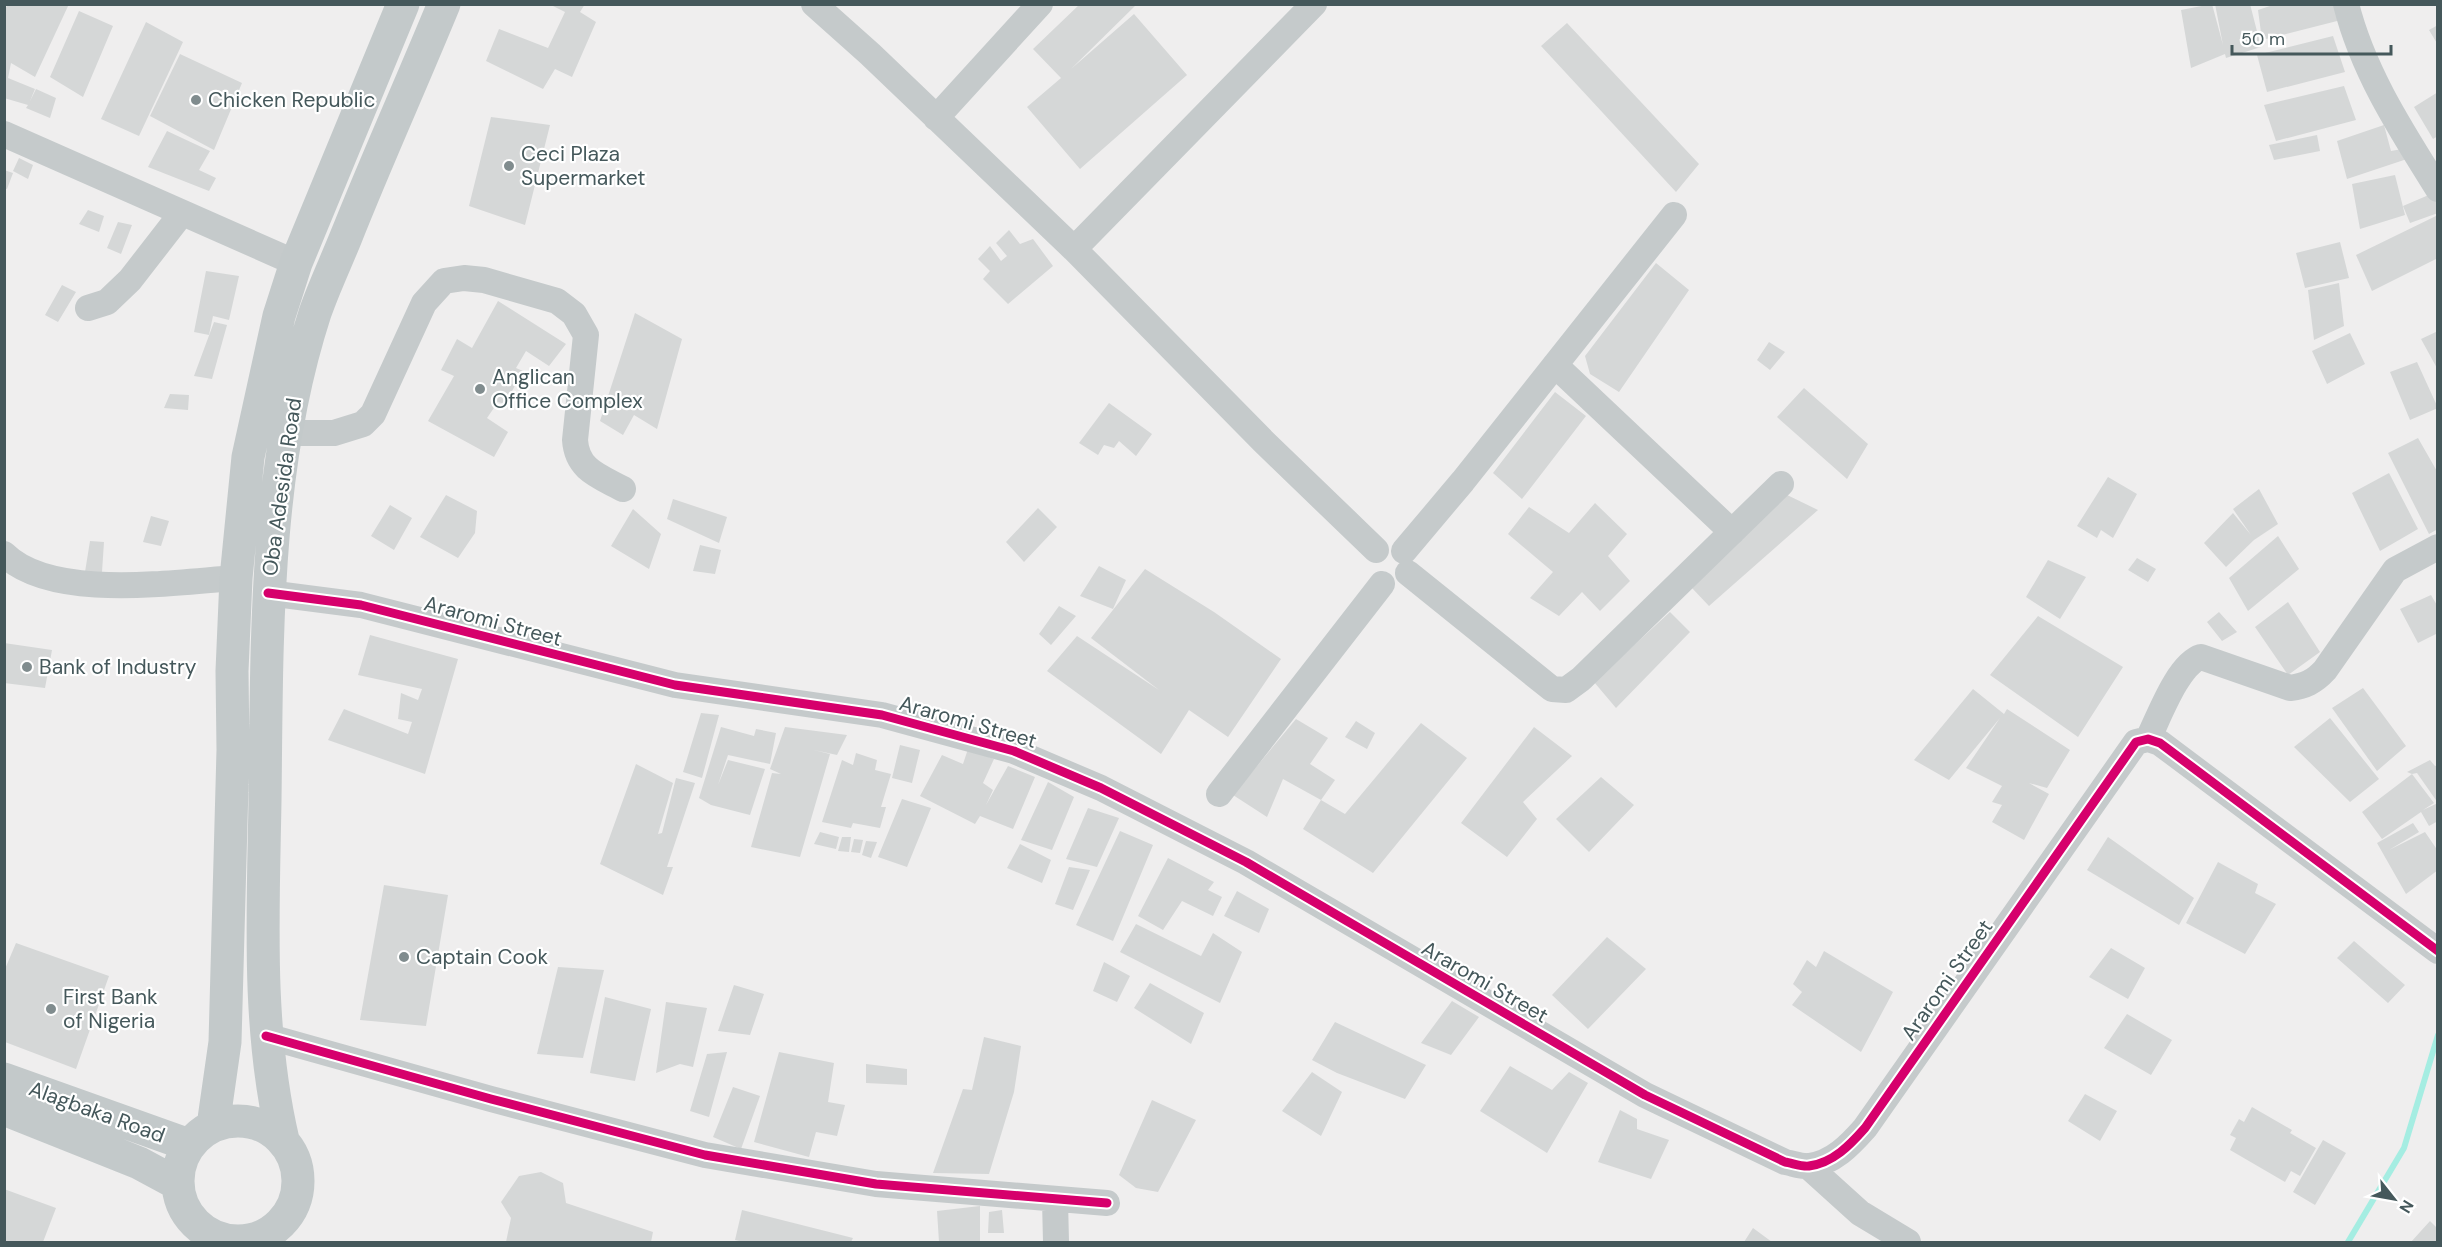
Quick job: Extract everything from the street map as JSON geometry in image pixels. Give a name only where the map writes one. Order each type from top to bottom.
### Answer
[{"type":"main road","name":"Oba Adesida Road","points":[[201,1136],[225,1042],[233,750],[232,671],[236,578],[248,457],[279,316],[296,263],[403,4]]},
{"type":"main road","name":"Oba Adesida Road","points":[[283,1140],[272,1091],[266,1036],[263,942],[268,593],[280,469],[294,395],[315,313],[444,4]]},
{"type":"main road","name":"Alagbaka Road","points":[[4,1079],[201,1136]]},
{"type":"main road","name":"Alagbaka Road","points":[[4,1109],[139,1163],[178,1184]]},
{"type":"main road","points":[[238,1120],[263,1125],[283,1140],[293,1156],[298,1173],[297,1192],[278,1233],[236,1242],[195,1231],[182,1203],[178,1184],[180,1164],[201,1136],[238,1120]]},
{"type":"street","points":[[814,4],[870,54],[1074,249],[1263,441],[1376,550]]},
{"type":"street","points":[[936,118],[1040,4]]},
{"type":"street","points":[[1074,249],[1314,4]]},
{"type":"street","points":[[2346,4],[2351,25],[2372,78],[2397,124],[2438,189]]},
{"type":"street","points":[[4,134],[296,263]]},
{"type":"street","points":[[88,308],[107,302],[130,280],[182,213]]},
{"type":"street","points":[[1674,215],[1554,365],[1406,562],[1397,584],[1382,584],[1375,579],[1370,565],[1376,550],[1391,545],[1406,562],[1552,689],[1566,690],[1581,679],[1781,484]]},
{"type":"street","points":[[287,434],[334,433],[363,424],[373,414],[424,303],[444,281],[464,278],[484,280],[557,301],[574,314],[586,335],[575,440],[576,454],[586,469],[623,489]]},
{"type":"street","points":[[1554,365],[1732,532]]},
{"type":"street","points":[[2438,547],[2395,570],[2325,670],[2315,680],[2304,686],[2290,688],[2201,657],[2193,660],[2184,669],[2148,739],[2160,743],[2438,951]]},
{"type":"street","points":[[4,554],[15,565],[66,582],[118,586],[236,578]]},
{"type":"street","points":[[1219,794],[1382,584]]},
{"type":"street","name":"Araromi Street","points":[[268,593],[361,605],[675,685],[882,715],[1014,750],[1101,788],[1246,862],[1645,1095],[1785,1162],[1808,1166],[1828,1160],[1847,1149],[1865,1128],[2136,742],[2148,739]]},
{"type":"street","points":[[266,1036],[535,1112],[705,1155],[876,1184],[1107,1203]]},
{"type":"street","points":[[1808,1166],[1860,1213],[1908,1242]]},
{"type":"street","points":[[1055,1200],[1056,1242]]},
{"type":"building","points":[[8,4],[69,4],[35,77],[11,63],[8,78],[35,89],[30,101],[36,89],[56,98],[50,118],[26,108],[28,105],[4,98],[4,11]]},
{"type":"building","points":[[549,4],[585,4],[580,12],[596,22],[572,77],[555,69],[543,89],[486,61],[499,29],[548,48],[565,12]]},
{"type":"building","points":[[1080,4],[1137,4],[1071,69],[1134,14],[1187,75],[1080,169],[1027,107],[1061,78],[1033,49]]},
{"type":"building","points":[[2212,4],[2223,45],[2215,4],[2250,4],[2261,47],[2226,58],[2225,54],[2191,68],[2181,10]]},
{"type":"building","points":[[2276,4],[2341,4],[2345,19],[2262,40],[2258,10]]},
{"type":"building","points":[[79,11],[113,26],[83,97],[50,77]]},
{"type":"building","points":[[146,22],[183,42],[139,136],[101,119]]},
{"type":"building","points":[[1567,23],[1699,164],[1676,192],[1541,46]]},
{"type":"building","points":[[2438,25],[2438,45],[2429,30]]},
{"type":"building","points":[[2333,36],[2345,72],[2267,92],[2257,55]]},
{"type":"building","name":"Chicken Republic","points":[[180,54],[242,83],[214,150],[150,116]]},
{"type":"building","points":[[2344,86],[2356,120],[2276,141],[2264,105]]},
{"type":"building","points":[[2438,92],[2438,136],[2433,139],[2414,107]]},
{"type":"building","name":"Ceci Plaza Supermarket","points":[[491,117],[550,125],[525,225],[469,206]]},
{"type":"building","points":[[2384,125],[2391,151],[2402,149],[2407,159],[2347,179],[2337,141]]},
{"type":"building","points":[[167,131],[210,151],[199,170],[216,178],[209,191],[148,167]]},
{"type":"building","points":[[2317,135],[2320,151],[2274,160],[2269,145]]},
{"type":"building","points":[[19,158],[33,165],[28,179],[13,171]]},
{"type":"building","points":[[4,170],[13,173],[7,189],[4,188]]},
{"type":"building","points":[[2395,175],[2405,215],[2360,229],[2352,184]]},
{"type":"building","points":[[2431,194],[2438,205],[2438,213],[2410,223],[2403,206]]},
{"type":"building","points":[[88,210],[104,216],[99,232],[79,224]]},
{"type":"building","points":[[2436,216],[2438,258],[2372,291],[2356,255]]},
{"type":"building","points":[[118,222],[132,225],[121,254],[107,248]]},
{"type":"building","points":[[1009,230],[1020,244],[1033,239],[1053,266],[1008,304],[983,279],[990,271],[978,259],[990,246],[1001,261],[1007,256],[996,243]]},
{"type":"building","points":[[2340,242],[2349,278],[2305,288],[2296,253]]},
{"type":"building","points":[[1656,263],[1689,290],[1619,392],[1590,374],[1585,356]]},
{"type":"building","points":[[206,271],[239,276],[229,320],[213,316],[209,335],[194,332]]},
{"type":"building","points":[[2339,283],[2344,326],[2314,340],[2308,290]]},
{"type":"building","points":[[62,285],[76,292],[58,322],[45,315]]},
{"type":"building","name":"Anglican Office Complex","points":[[498,301],[566,344],[549,366],[526,351],[516,368],[523,371],[505,404],[498,402],[487,418],[508,432],[494,457],[428,421],[454,376],[441,370],[457,339],[472,348]]},
{"type":"building","points":[[635,313],[682,339],[657,429],[634,415],[623,435],[600,421]]},
{"type":"building","points":[[214,322],[227,325],[212,379],[194,376]]},
{"type":"building","points":[[2438,331],[2438,370],[2421,339]]},
{"type":"building","points":[[2350,333],[2365,364],[2327,384],[2312,351]]},
{"type":"building","points":[[1769,342],[1785,352],[1770,370],[1757,360]]},
{"type":"building","points":[[2417,362],[2438,408],[2410,420],[2390,372]]},
{"type":"building","points":[[1804,388],[1868,444],[1847,479],[1777,417]]},
{"type":"building","points":[[1555,392],[1586,416],[1522,499],[1493,473]]},
{"type":"building","points":[[170,394],[189,395],[188,410],[164,408]]},
{"type":"building","points":[[1109,403],[1152,434],[1136,456],[1119,441],[1114,448],[1104,445],[1098,455],[1079,443]]},
{"type":"building","points":[[2418,438],[2438,473],[2438,529],[2429,534],[2388,453]]},
{"type":"building","points":[[2389,473],[2418,529],[2380,551],[2352,493]]},
{"type":"building","points":[[2108,477],[2137,494],[2113,538],[2101,530],[2097,538],[2077,526]]},
{"type":"building","points":[[2259,489],[2278,524],[2254,540],[2226,567],[2204,543],[2233,513],[2251,535],[2233,509]]},
{"type":"building","points":[[1783,493],[1818,510],[1709,606],[1692,588]]},
{"type":"building","points":[[446,495],[477,511],[475,533],[458,558],[420,537]]},
{"type":"building","points":[[673,499],[727,517],[719,543],[667,519]]},
{"type":"building","points":[[1595,503],[1627,534],[1608,556],[1630,581],[1600,611],[1582,592],[1559,616],[1530,598],[1553,572],[1508,534],[1529,507],[1569,533]]},
{"type":"building","points":[[390,505],[412,518],[394,550],[371,536]]},
{"type":"building","points":[[1038,508],[1057,527],[1024,562],[1006,542]]},
{"type":"building","points":[[633,509],[661,534],[649,569],[611,546]]},
{"type":"building","points":[[151,516],[169,521],[161,546],[143,542]]},
{"type":"building","points":[[2278,536],[2299,569],[2248,611],[2229,578]]},
{"type":"building","points":[[90,541],[104,542],[102,572],[85,572]]},
{"type":"building","points":[[700,545],[721,550],[715,574],[693,571]]},
{"type":"building","points":[[2137,558],[2156,569],[2148,582],[2128,570]]},
{"type":"building","points":[[2048,560],[2086,577],[2060,619],[2026,597]]},
{"type":"building","points":[[1099,566],[1126,580],[1113,609],[1080,596]]},
{"type":"building","points":[[1145,569],[1214,612],[1281,659],[1228,737],[1189,710],[1161,754],[1047,671],[1077,636],[1159,690],[1091,638]]},
{"type":"building","points":[[2431,595],[2438,607],[2438,633],[2418,643],[2400,609]]},
{"type":"building","points":[[2288,602],[2320,652],[2288,675],[2255,627]]},
{"type":"building","points":[[1059,606],[1076,616],[1051,645],[1039,634]]},
{"type":"building","points":[[1670,612],[1690,632],[1616,708],[1594,682]]},
{"type":"building","points":[[2219,612],[2237,632],[2222,641],[2207,622]]},
{"type":"building","points":[[2038,616],[2123,667],[2078,737],[1990,675]]},
{"type":"building","points":[[370,635],[458,659],[425,774],[328,740],[344,709],[408,734],[412,722],[398,719],[401,693],[418,700],[422,689],[358,675]]},
{"type":"building","name":"Bank of Industry","points":[[4,643],[52,650],[45,688],[4,683]]},
{"type":"building","points":[[2363,688],[2406,746],[2377,771],[2332,708]]},
{"type":"building","points":[[1973,689],[2004,714],[2007,709],[2070,750],[2047,788],[2029,783],[2049,794],[2024,840],[1992,822],[2002,805],[1992,802],[2002,786],[1966,768],[2000,718],[1949,780],[1914,760]]},
{"type":"building","points":[[701,713],[719,715],[702,778],[683,772]]},
{"type":"building","points":[[2330,718],[2379,779],[2350,802],[2294,747]]},
{"type":"building","points":[[1296,719],[1328,738],[1310,764],[1335,780],[1321,800],[1283,779],[1267,817],[1233,795]]},
{"type":"building","points":[[1356,721],[1375,733],[1367,749],[1345,737]]},
{"type":"building","points":[[1421,723],[1467,758],[1373,873],[1303,829],[1321,800],[1345,814]]},
{"type":"building","points":[[721,727],[754,736],[756,729],[776,733],[770,764],[728,755],[718,785],[728,760],[765,769],[750,815],[711,805],[699,798]]},
{"type":"building","points":[[785,727],[847,735],[837,755],[814,750],[830,754],[800,857],[751,847],[772,773],[781,774],[770,769]]},
{"type":"building","points":[[1534,727],[1572,756],[1523,802],[1537,819],[1507,857],[1461,823]]},
{"type":"building","points":[[900,745],[920,750],[912,783],[892,778]]},
{"type":"building","points":[[968,749],[994,759],[983,783],[993,790],[986,805],[1008,766],[1035,777],[1013,829],[980,816],[975,824],[920,796],[942,755],[963,764]]},
{"type":"building","points":[[856,753],[877,760],[875,770],[891,774],[881,807],[886,807],[880,828],[853,823],[851,828],[822,822],[842,760],[853,765]]},
{"type":"building","points":[[2430,760],[2435,766],[2438,765],[2438,803],[2417,773],[2407,772]]},
{"type":"building","points":[[636,764],[673,783],[658,834],[662,833],[676,778],[695,783],[667,867],[673,867],[663,895],[600,864]]},
{"type":"building","points":[[2412,774],[2434,803],[2423,810],[2438,803],[2438,821],[2429,826],[2421,812],[2382,839],[2362,812]]},
{"type":"building","points":[[1601,777],[1634,805],[1589,852],[1556,819]]},
{"type":"building","points":[[1048,782],[1074,797],[1052,850],[1021,840]]},
{"type":"building","points":[[902,799],[931,808],[907,867],[878,857]]},
{"type":"building","points":[[1088,808],[1119,818],[1097,867],[1066,859]]},
{"type":"building","points":[[2413,823],[2419,832],[2389,850],[2425,832],[2438,851],[2438,870],[2406,894],[2377,843]]},
{"type":"building","points":[[1120,831],[1153,845],[1113,941],[1076,925]]},
{"type":"building","points":[[820,832],[839,837],[836,849],[814,844]]},
{"type":"building","points":[[842,837],[851,837],[849,852],[838,851]]},
{"type":"building","points":[[2108,837],[2194,898],[2179,925],[2087,870]]},
{"type":"building","points":[[854,839],[863,840],[860,853],[851,852]]},
{"type":"building","points":[[866,841],[877,842],[871,858],[862,855]]},
{"type":"building","points":[[1020,844],[1051,860],[1042,883],[1007,868]]},
{"type":"building","points":[[1168,858],[1214,882],[1208,890],[1222,897],[1213,916],[1182,901],[1163,930],[1138,916]]},
{"type":"building","points":[[2218,862],[2258,884],[2255,893],[2276,904],[2245,954],[2186,923]]},
{"type":"building","points":[[1069,867],[1090,870],[1073,910],[1055,904]]},
{"type":"building","name":"Captain Cook","points":[[384,885],[448,895],[426,1026],[360,1020]]},
{"type":"building","points":[[1237,891],[1269,909],[1259,933],[1224,916]]},
{"type":"building","points":[[1136,924],[1201,956],[1213,933],[1242,952],[1220,1003],[1120,952]]},
{"type":"building","points":[[1607,937],[1646,969],[1588,1029],[1552,995]]},
{"type":"building","points":[[2354,941],[2405,985],[2388,1003],[2337,958]]},
{"type":"building","name":"First Bank of Nigeria","points":[[16,943],[109,976],[76,1069],[5,1042],[5,969]]},
{"type":"building","points":[[2111,948],[2145,968],[2128,999],[2089,977]]},
{"type":"building","points":[[1824,951],[1893,992],[1861,1052],[1792,1005],[1802,992],[1793,984],[1807,960],[1816,967]]},
{"type":"building","points":[[1104,962],[1130,976],[1117,1002],[1093,991]]},
{"type":"building","points":[[558,967],[604,970],[583,1058],[537,1054]]},
{"type":"building","points":[[1150,983],[1204,1013],[1191,1044],[1134,1008]]},
{"type":"building","points":[[734,985],[764,994],[750,1035],[718,1031]]},
{"type":"building","points":[[605,997],[651,1009],[635,1081],[590,1073]]},
{"type":"building","points":[[1452,1001],[1479,1017],[1451,1055],[1421,1043]]},
{"type":"building","points":[[666,1002],[707,1008],[693,1067],[680,1064],[656,1073]]},
{"type":"building","points":[[2127,1014],[2172,1040],[2151,1075],[2104,1048]]},
{"type":"building","points":[[1335,1022],[1426,1065],[1405,1099],[1337,1073],[1312,1060]]},
{"type":"building","points":[[984,1037],[1021,1046],[1014,1092],[989,1174],[933,1173],[963,1089],[972,1090]]},
{"type":"building","points":[[727,1052],[709,1117],[690,1111],[707,1054]]},
{"type":"building","points":[[779,1052],[834,1063],[828,1102],[845,1105],[837,1136],[816,1132],[809,1157],[754,1142]]},
{"type":"building","points":[[866,1064],[907,1069],[907,1085],[866,1083]]},
{"type":"building","points":[[1510,1066],[1552,1090],[1569,1072],[1588,1083],[1547,1153],[1480,1111]]},
{"type":"building","points":[[1312,1072],[1342,1092],[1321,1136],[1282,1111]]},
{"type":"building","points":[[733,1087],[760,1096],[741,1149],[713,1137]]},
{"type":"building","points":[[2085,1094],[2117,1111],[2100,1141],[2068,1121]]},
{"type":"building","points":[[1152,1100],[1196,1120],[1158,1192],[1136,1188],[1119,1175]]},
{"type":"building","points":[[2252,1107],[2292,1130],[2290,1133],[2316,1148],[2300,1176],[2291,1171],[2285,1182],[2230,1150],[2236,1138],[2230,1135],[2239,1119],[2244,1122]]},
{"type":"building","points":[[1620,1110],[1637,1119],[1637,1129],[1669,1140],[1651,1179],[1598,1162]]},
{"type":"building","points":[[2323,1140],[2346,1153],[2315,1205],[2293,1192]]},
{"type":"building","points":[[541,1172],[563,1183],[566,1203],[653,1232],[651,1242],[506,1242],[511,1218],[501,1202],[519,1176]]},
{"type":"building","points":[[4,1189],[56,1208],[43,1242],[4,1242]]},
{"type":"building","points":[[980,1206],[980,1242],[939,1242],[937,1211]]},
{"type":"building","points":[[742,1210],[853,1238],[851,1242],[744,1242],[735,1240]]},
{"type":"building","points":[[1002,1210],[1004,1233],[988,1233],[989,1212]]},
{"type":"building","points":[[2430,1221],[2438,1229],[2438,1242],[2411,1242]]},
{"type":"building","points":[[1753,1228],[1772,1242],[1744,1242]]},
{"type":"waterway","points":[[2348,1242],[2404,1148],[2438,1035]]},
{"type":"cycle path","points":[[268,593],[361,605],[675,685],[882,715],[1014,751],[1101,788],[1246,862],[1645,1095],[1785,1162],[1800,1165],[1809,1166],[1826,1161],[1847,1147],[1865,1128],[2136,742],[2148,739],[2160,743],[2438,951]]},
{"type":"cycle path","points":[[266,1036],[491,1099],[705,1155],[876,1184],[1107,1203]]},
{"type":"place","name":"Chicken Republic","points":[[196,100]]},
{"type":"place","name":"Ceci Plaza Supermarket","points":[[509,166]]},
{"type":"place","name":"Anglican Office Complex","points":[[480,389]]},
{"type":"place","name":"Bank of Industry","points":[[27,667]]},
{"type":"place","name":"Captain Cook","points":[[404,957]]},
{"type":"place","name":"First Bank of Nigeria","points":[[51,1009]]}]
